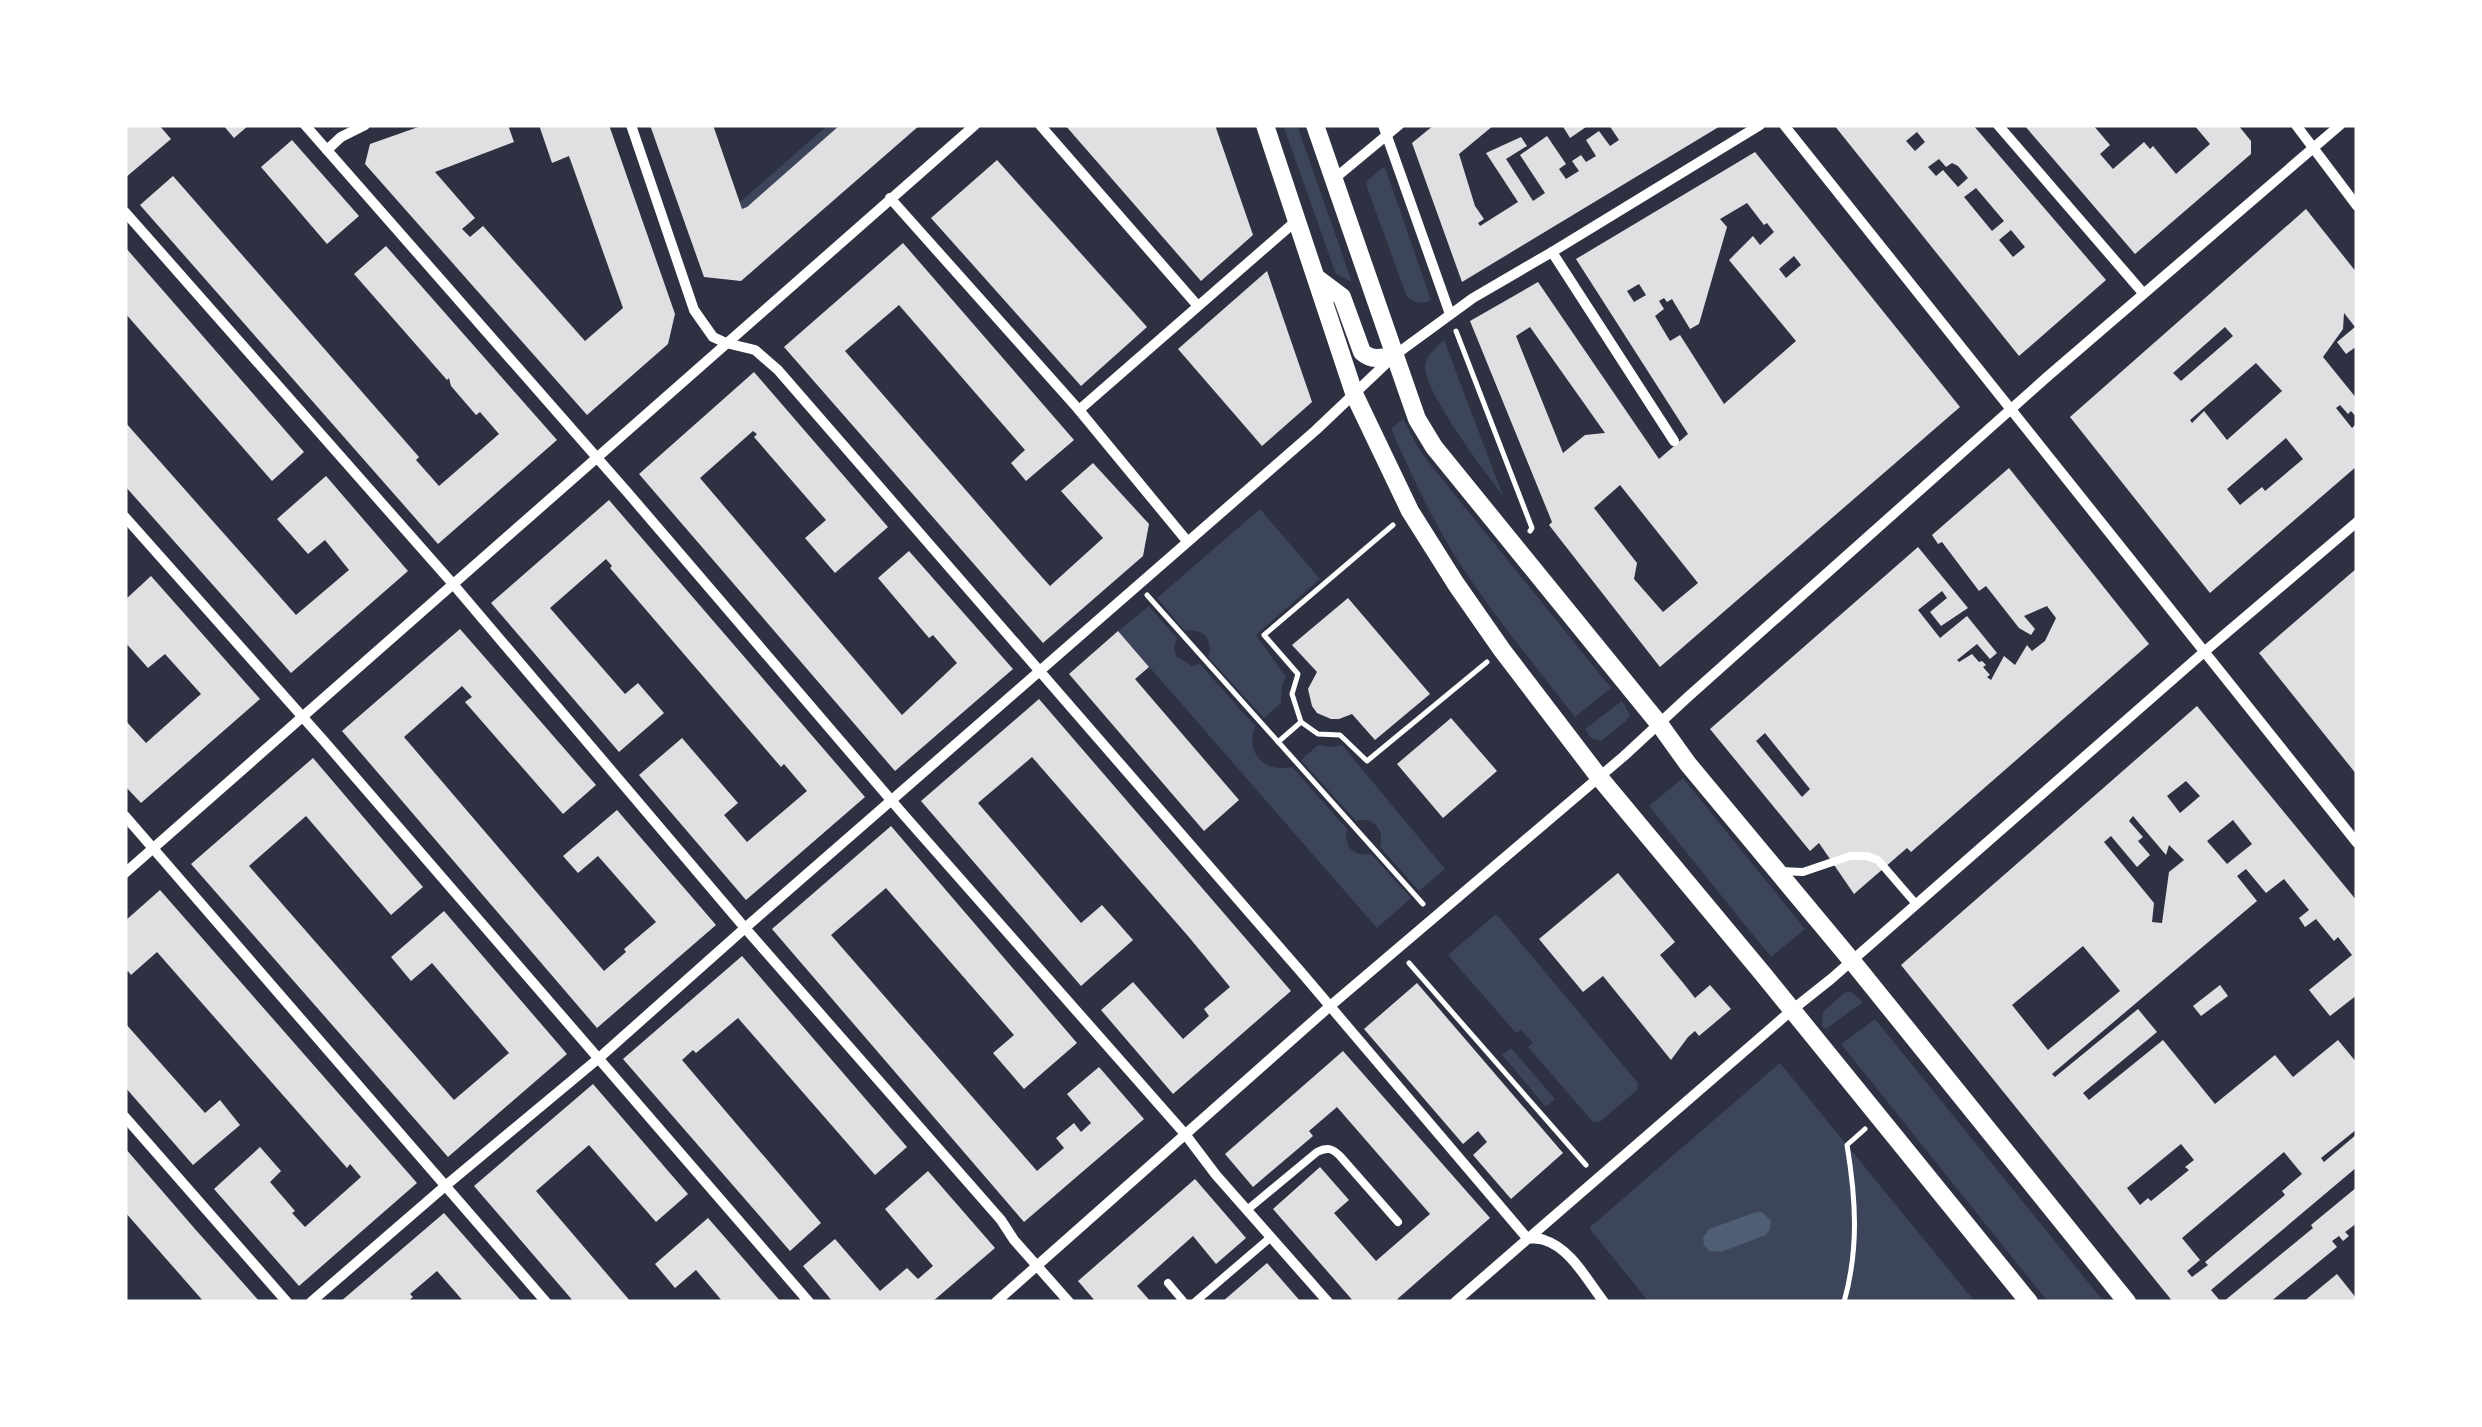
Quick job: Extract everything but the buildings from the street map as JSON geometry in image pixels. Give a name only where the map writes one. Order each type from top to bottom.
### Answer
[{"type":"street","points":[[305,125],[1328,1302]]},
{"type":"street","points":[[327,150],[365,125]]},
{"type":"street","points":[[631,125],[694,310],[714,336],[755,350],[778,370],[1527,1238],[1545,1240],[1560,1248],[1604,1302]]},
{"type":"street","points":[[125,873],[975,125]]},
{"type":"street","points":[[1040,125],[1197,305]]},
{"type":"street","points":[[1265,125],[1356,396],[1410,511],[1456,584],[1599,777],[2029,1302]]},
{"type":"street","points":[[1315,125],[1417,419],[1434,447],[2127,1302]]},
{"type":"street","points":[[1334,179],[1385,130],[1399,125]]},
{"type":"street","points":[[311,1302],[599,1058],[1356,396],[1395,356],[1472,298],[1760,125]]},
{"type":"street","points":[[1784,125],[2357,843]]},
{"type":"street","points":[[1998,125],[2143,293]]},
{"type":"street","points":[[2296,125],[2357,206]]},
{"type":"street","points":[[996,1302],[1329,1007],[1660,724],[2143,293],[2340,125]]},
{"type":"street","points":[[1385,130],[1450,314]]},
{"type":"street","points":[[890,198],[1079,410],[1188,540]]},
{"type":"street","points":[[125,212],[453,584],[744,928],[1069,1302]]},
{"type":"street","points":[[1079,410],[1298,219]]},
{"type":"street","points":[[1552,252],[1674,441]]},
{"type":"street","points":[[1318,278],[1342,297],[1362,352],[1368,358],[1395,356]]},
{"type":"street","points":[[125,517],[809,1302]]},
{"type":"street","points":[[1455,1302],[2357,522]]},
{"type":"street","points":[[125,816],[546,1302]]},
{"type":"street","points":[[125,1117],[287,1302]]},
{"type":"lane","points":[[1775,870],[1803,872],[1850,856],[1867,856],[1878,860],[1916,904]]},
{"type":"lane","points":[[1247,1210],[1326,1148],[1340,1156],[1398,1222]]},
{"type":"lane","points":[[1196,1302],[1271,1237]]},
{"type":"lane","points":[[1168,1283],[1184,1302]]},
{"type":"path","points":[[1450,314],[1532,528],[1518,550]]},
{"type":"path","points":[[1410,511],[1264,635],[1298,674],[1292,694],[1300,722],[1318,734],[1340,735],[1368,761],[1502,650]]},
{"type":"path","points":[[1138,585],[1436,918]]},
{"type":"path","points":[[1278,742],[1300,722]]},
{"type":"path","points":[[1398,949],[1597,1178]]},
{"type":"path","points":[[1844,1302],[1856,1238],[1847,1145],[1879,1117]]},
{"type":"shaded area","points":[[828,125],[840,125],[742,209],[740,202]]},
{"type":"shaded area","points":[[1283,125],[1297,125],[1352,282],[1336,274]]},
{"type":"shaded area","points":[[1383,167],[1431,300],[1428,302],[1419,303],[1407,297],[1367,187],[1366,182]]},
{"type":"shaded area","points":[[1444,340],[1503,496],[1457,432],[1427,377],[1426,361]]},
{"type":"shaded area","points":[[1403,419],[1434,469],[1611,688],[1575,717],[1489,606],[1442,534],[1391,429]]},
{"type":"shaded area","points":[[1260,509],[1320,579],[1256,635],[1286,677],[1281,703],[1264,718],[1208,657],[1206,636],[1185,631],[1157,598]]},
{"type":"shaded area","points":[[1149,606],[1177,638],[1176,656],[1192,666],[1200,664],[1255,726],[1253,745],[1259,759],[1273,767],[1292,767],[1347,829],[1351,849],[1371,854],[1411,898],[1377,928],[1118,631]]},
{"type":"shaded area","points":[[1622,701],[1630,715],[1627,720],[1601,741],[1591,738],[1585,729]]},
{"type":"shaded area","points":[[1318,745],[1342,745],[1445,869],[1419,891],[1380,847],[1377,826],[1356,821],[1301,760]]},
{"type":"shaded area","points":[[1683,778],[1805,929],[1771,957],[1649,806]]},
{"type":"shaded area","points":[[1495,915],[1638,1083],[1637,1090],[1601,1121],[1593,1122],[1528,1047],[1533,1043],[1521,1030],[1516,1033],[1448,955]]},
{"type":"shaded area","points":[[1850,991],[1863,1002],[1826,1029],[1822,1026],[1823,1012]]},
{"type":"shaded area","points":[[1875,1019],[2104,1302],[2048,1302],[1841,1044]]},
{"type":"shaded area","points":[[1511,1048],[1555,1099],[1546,1107],[1502,1055]]},
{"type":"shaded area","points":[[1780,1063],[1975,1302],[1649,1302],[1589,1228]]},
{"type":"shaded area","points":[[1762,1212],[1771,1221],[1766,1235],[1721,1252],[1709,1251],[1704,1245],[1703,1238],[1709,1229]]}]
